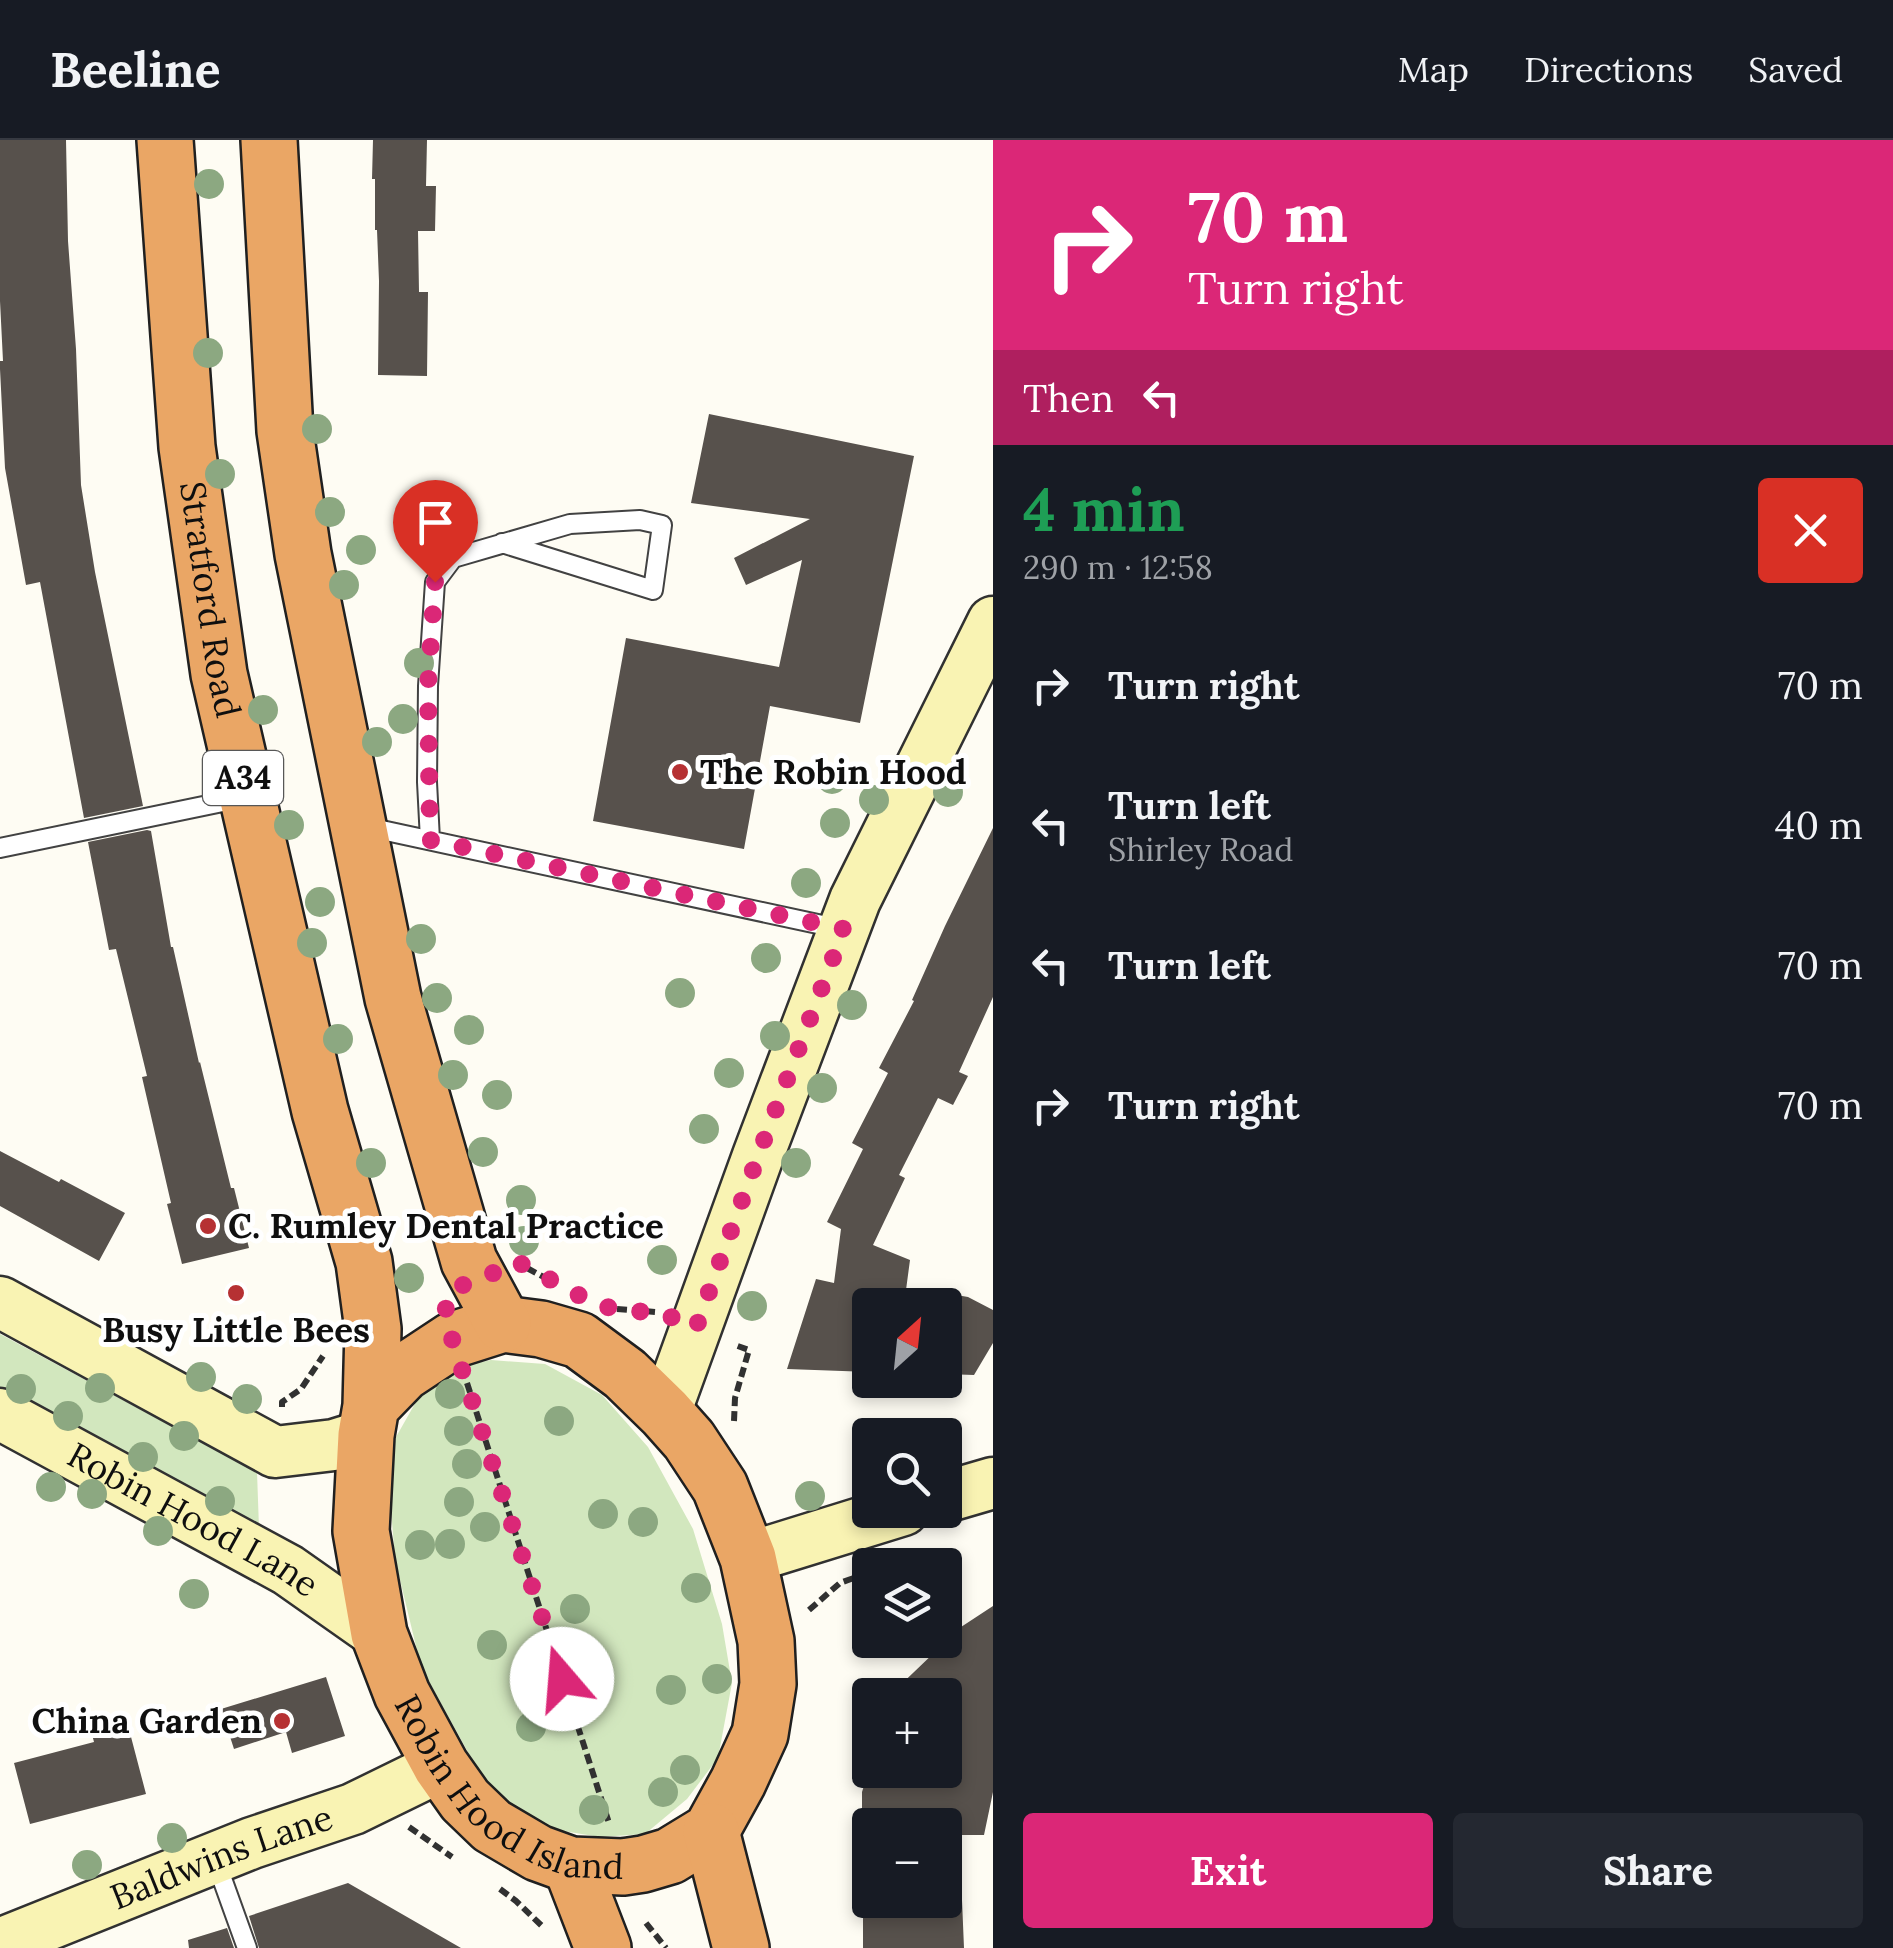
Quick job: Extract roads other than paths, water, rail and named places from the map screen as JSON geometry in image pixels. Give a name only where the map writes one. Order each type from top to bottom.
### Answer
[{"type":"highway","name":"Stratford Road","points":[[164,140],[187,447],[220,674],[320,1111],[364,1262],[373,1329],[369,1420]]},
{"type":"highway","points":[[269,140],[285,431],[302,554],[393,998],[469,1261],[478,1315]]},
{"type":"highway","points":[[369,1420],[402,1373],[478,1315],[579,1340],[625,1374],[688,1440],[720,1487],[748,1558],[766,1642],[768,1684],[760,1734],[711,1831],[741,1948]]},
{"type":"highway","name":"Robin Hood Island","points":[[369,1420],[361,1531],[378,1634],[402,1694],[464,1800],[492,1826],[538,1853],[597,1866],[644,1864],[670,1856],[711,1831]]},
{"type":"highway","points":[[597,1866],[603,1948]]},
{"type":"street","points":[[666,1413],[844,929],[993,622]]},
{"type":"street","points":[[0,1302],[275,1452],[334,1445],[369,1420]]},
{"type":"street","name":"Robin Hood Lane","points":[[0,1414],[288,1570],[378,1634]]},
{"type":"street","points":[[962,1492],[993,1483]]},
{"type":"street","points":[[748,1558],[852,1526]]},
{"type":"street","name":"Baldwins Lane","points":[[0,1944],[215,1858],[353,1809],[441,1766]]},
{"type":"lane","points":[[430,840],[428,686],[435,582],[453,558],[502,543],[570,524],[640,520],[662,524],[654,590],[502,543]]},
{"type":"lane","points":[[0,848],[248,797]]},
{"type":"lane","points":[[358,825],[844,929]]},
{"type":"lane","points":[[215,1858],[246,1948]]},
{"type":"place","name":"The Robin Hood","points":[[680,772]]},
{"type":"place","name":"C. Rumley Dental Practice","points":[[208,1226]]},
{"type":"place","name":"Busy Little Bees","points":[[236,1293]]},
{"type":"place","name":"China Garden","points":[[282,1721]]}]
